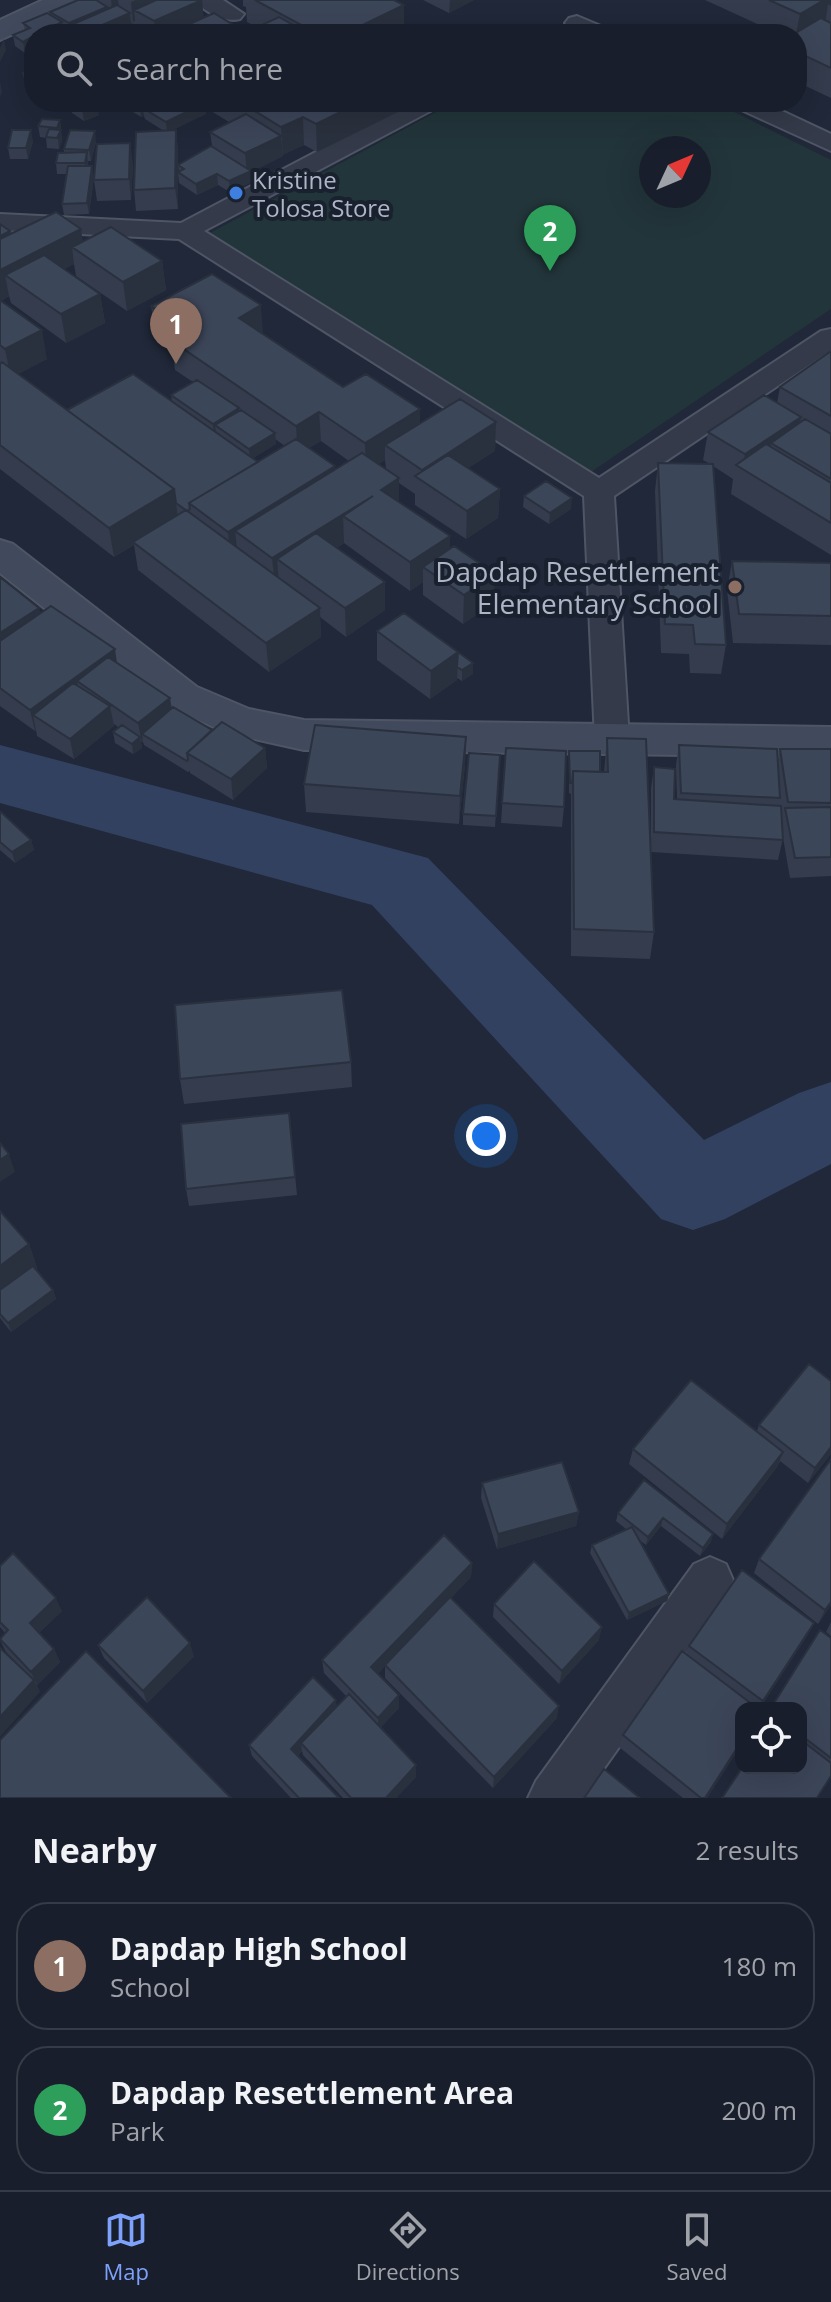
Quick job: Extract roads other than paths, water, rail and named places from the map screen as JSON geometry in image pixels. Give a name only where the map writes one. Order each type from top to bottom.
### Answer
[{"type":"street","points":[[0,31],[65,0]]},
{"type":"street","points":[[206,0],[232,14]]},
{"type":"street","points":[[185,231],[410,112]]},
{"type":"street","points":[[765,112],[831,144]]},
{"type":"street","points":[[0,222],[185,231],[599,492]]},
{"type":"street","points":[[599,492],[831,337]]},
{"type":"street","points":[[599,492],[612,740]]},
{"type":"street","points":[[4,562],[183,697],[241,722],[304,735],[831,742]]},
{"type":"street","points":[[553,1798],[710,1580]]},
{"type":"waterway","points":[[0,774],[399,881],[693,1190],[831,1120]]},
{"type":"place","name":"Kristine Tolosa Store","points":[[236,193]]},
{"type":"place","name":"Dapdap Resettlement Area","points":[[550,271]]},
{"type":"place","name":"Dapdap High School","points":[[176,364]]},
{"type":"place","name":"Dapdap Resettlement Elementary School","points":[[735,587]]}]
